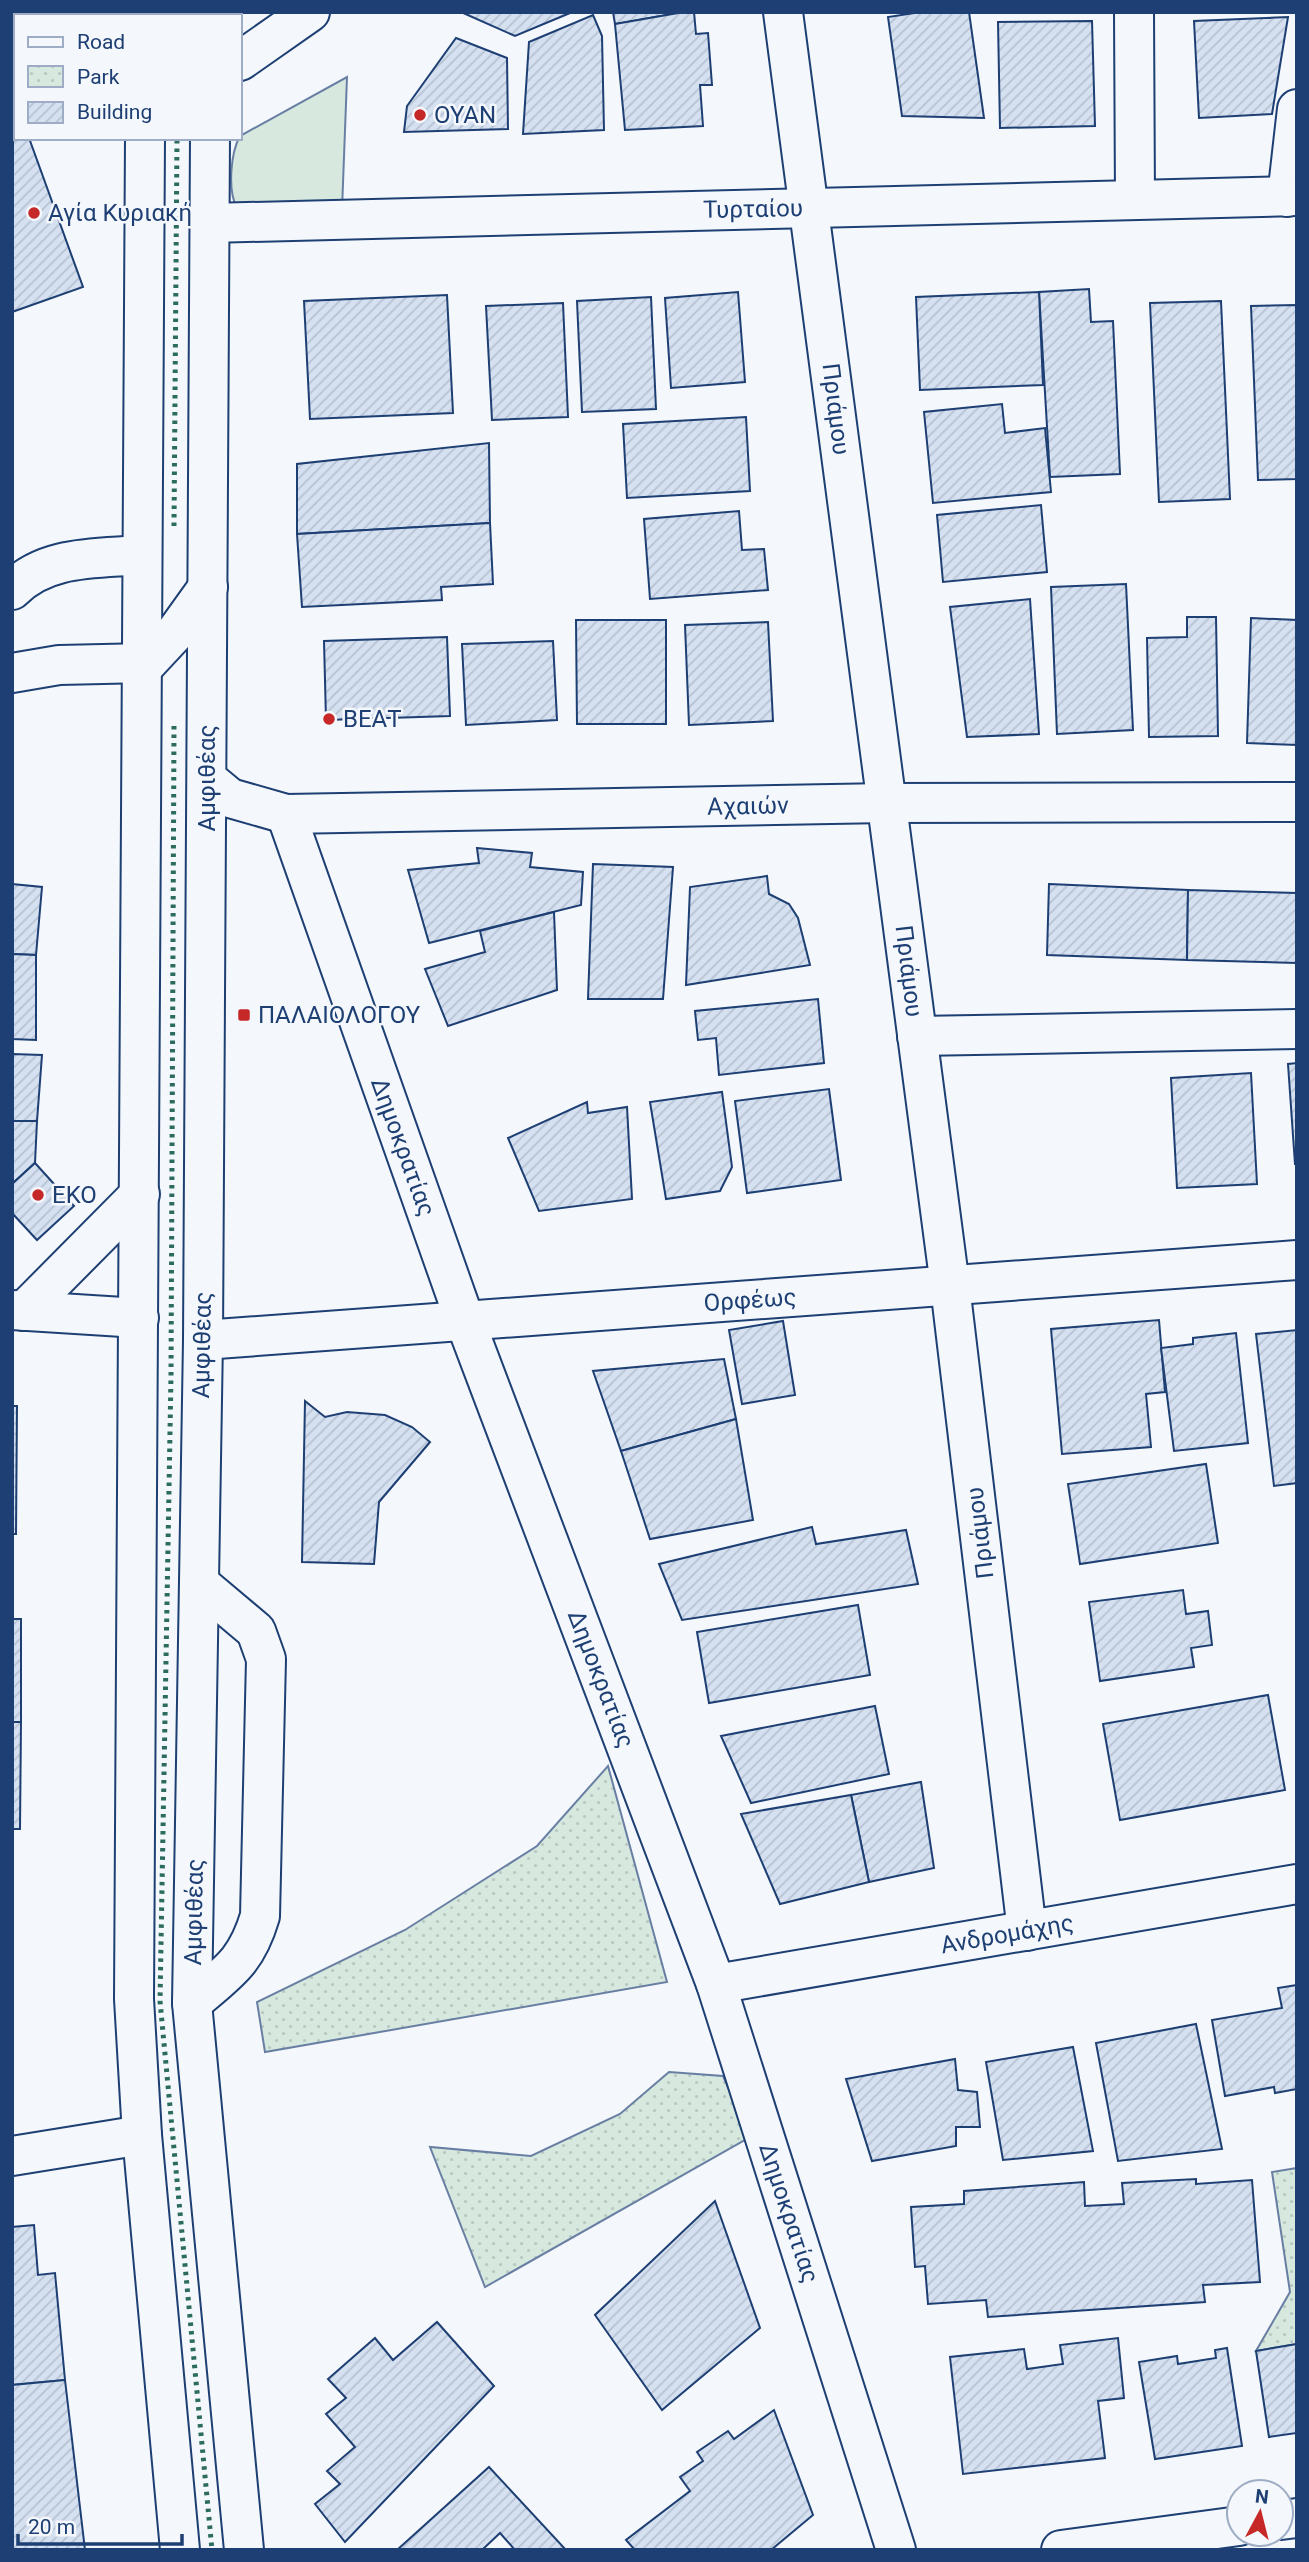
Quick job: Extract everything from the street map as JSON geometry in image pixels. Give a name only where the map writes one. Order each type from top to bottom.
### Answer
[{"type":"street","points":[[242,60],[310,12]]},
{"type":"street","name":"Πριάμου","points":[[783,12],[811,208],[950,1286],[1027,1931]]},
{"type":"street","points":[[1134,12],[1135,200]]},
{"type":"street","points":[[1292,196],[1297,109]]},
{"type":"street","points":[[145,140],[134,2000],[142,2135],[180,2550]]},
{"type":"street","name":"Αμφιθέας","points":[[210,140],[203,1340],[192,2003],[244,2550]]},
{"type":"street","name":"Τυρταίου","points":[[209,223],[1292,196]]},
{"type":"street","points":[[12,590],[35,571],[58,562],[142,555]]},
{"type":"street","points":[[12,673],[59,664],[147,663],[175,633],[208,587]]},
{"type":"street","name":"Αχαιών","points":[[207,779],[230,798],[286,814],[887,803],[1297,802]]},
{"type":"street","name":"Δημοκρατίας","points":[[286,814],[465,1321],[716,1984],[897,2550]]},
{"type":"street","points":[[918,1036],[1297,1029]]},
{"type":"street","points":[[18,1311],[140,1194]]},
{"type":"street","name":"Ορφέως","points":[[203,1340],[1297,1260]]},
{"type":"street","points":[[18,1311],[139,1318]]},
{"type":"street","points":[[192,2003],[238,1964],[251,1946],[260,1916],[266,1659],[256,1632],[199,1583]]},
{"type":"street","name":"Ανδρομάχης","points":[[716,1984],[1297,1884]]},
{"type":"street","points":[[12,2157],[142,2135]]},
{"type":"street","points":[[1061,2550],[1225,2528]]},
{"type":"green space","points":[[347,77],[342,210],[237,208],[232,191],[231,171],[234,151],[238,140],[242,140],[242,135]]},
{"type":"green space","points":[[608,1766],[667,1982],[265,2052],[257,2002],[405,1930],[537,1846]]},
{"type":"green space","points":[[669,2072],[723,2076],[750,2137],[485,2287],[430,2147],[531,2156],[620,2114]]},
{"type":"green space","points":[[1297,2168],[1297,2344],[1256,2351],[1290,2292],[1272,2172]]},
{"type":"building","points":[[461,12],[570,12],[570,13],[515,36]]},
{"type":"building","points":[[613,12],[684,12],[615,24]]},
{"type":"building","points":[[694,12],[696,34],[708,33],[712,85],[700,85],[703,126],[625,130],[615,24]]},
{"type":"building","points":[[921,12],[969,12],[984,118],[902,116],[888,17]]},
{"type":"building","points":[[593,15],[602,36],[604,130],[523,134],[529,42]]},
{"type":"building","points":[[1288,17],[1272,114],[1199,118],[1194,21]]},
{"type":"building","points":[[1092,21],[1095,126],[1000,128],[998,22]]},
{"type":"building","points":[[456,38],[507,58],[508,129],[404,132],[407,106]]},
{"type":"building","name":"Αγία Κυριακή","points":[[14,102],[14,140],[30,140],[83,287],[12,312]]},
{"type":"building","points":[[1089,289],[1091,322],[1113,321],[1120,474],[1050,477],[1039,292]]},
{"type":"building","points":[[738,292],[745,382],[671,388],[665,298]]},
{"type":"building","points":[[1039,292],[1043,385],[920,390],[916,297]]},
{"type":"building","points":[[447,295],[453,413],[310,419],[304,301]]},
{"type":"building","points":[[651,297],[656,409],[582,412],[577,301]]},
{"type":"building","points":[[1221,301],[1230,499],[1159,502],[1150,303]]},
{"type":"building","points":[[563,303],[568,417],[492,420],[486,306]]},
{"type":"building","points":[[1297,305],[1297,479],[1258,480],[1251,306]]},
{"type":"building","points":[[1002,404],[1005,433],[1045,428],[1051,492],[933,503],[924,412]]},
{"type":"building","points":[[746,417],[750,491],[627,498],[623,424]]},
{"type":"building","points":[[489,443],[490,523],[297,534],[297,464]]},
{"type":"building","points":[[1041,505],[1047,572],[943,582],[937,515]]},
{"type":"building","points":[[739,511],[742,550],[764,549],[768,590],[650,599],[644,519]]},
{"type":"building","points":[[490,523],[493,584],[441,587],[442,600],[302,607],[297,534]]},
{"type":"building","points":[[1126,584],[1133,730],[1057,734],[1051,587]]},
{"type":"building","points":[[1030,599],[1039,734],[967,737],[950,607]]},
{"type":"building","points":[[1187,617],[1216,617],[1218,736],[1149,737],[1147,638],[1187,637]]},
{"type":"building","points":[[1251,618],[1297,620],[1297,745],[1247,743]]},
{"type":"building","points":[[576,620],[666,620],[666,724],[577,724]]},
{"type":"building","points":[[768,622],[773,721],[689,725],[685,625]]},
{"type":"building","points":[[447,637],[450,716],[326,720],[324,641]]},
{"type":"building","points":[[553,641],[557,720],[466,725],[462,644]]},
{"type":"building","points":[[477,848],[532,853],[530,867],[583,872],[581,905],[429,943],[408,870],[479,863]]},
{"type":"building","points":[[593,864],[673,867],[663,999],[588,999]]},
{"type":"building","points":[[767,876],[769,894],[789,904],[798,918],[810,965],[686,985],[690,887]]},
{"type":"building","points":[[12,884],[42,887],[36,955],[12,954]]},
{"type":"building","points":[[1049,884],[1188,890],[1187,960],[1047,955]]},
{"type":"building","points":[[1188,890],[1297,893],[1297,963],[1187,960]]},
{"type":"building","points":[[554,912],[557,990],[448,1026],[425,969],[485,952],[480,931]]},
{"type":"building","points":[[12,954],[36,955],[36,1040],[12,1039]]},
{"type":"building","points":[[818,999],[824,1063],[719,1075],[716,1038],[698,1040],[695,1011]]},
{"type":"building","points":[[12,1054],[42,1055],[37,1121],[12,1121]]},
{"type":"building","points":[[1297,1063],[1297,1164],[1295,1164],[1288,1064]]},
{"type":"building","points":[[1251,1073],[1257,1184],[1177,1188],[1171,1078]]},
{"type":"building","points":[[829,1089],[841,1180],[747,1193],[735,1101]]},
{"type":"building","points":[[722,1092],[732,1167],[720,1191],[666,1199],[650,1102]]},
{"type":"building","points":[[587,1102],[588,1113],[627,1107],[632,1199],[539,1211],[508,1138]]},
{"type":"building","points":[[12,1121],[37,1121],[35,1163],[12,1184]]},
{"type":"building","name":"EKO","points":[[35,1163],[74,1206],[37,1240],[12,1213],[12,1184]]},
{"type":"building","points":[[1159,1320],[1165,1392],[1146,1394],[1151,1447],[1062,1454],[1051,1329]]},
{"type":"building","points":[[783,1321],[795,1395],[742,1404],[729,1330]]},
{"type":"building","points":[[1297,1330],[1297,1483],[1274,1486],[1256,1334]]},
{"type":"building","points":[[1236,1333],[1248,1443],[1174,1451],[1161,1348],[1193,1344],[1193,1338]]},
{"type":"building","points":[[724,1359],[736,1419],[621,1451],[593,1371]]},
{"type":"building","points":[[305,1401],[325,1417],[347,1412],[385,1415],[412,1427],[430,1442],[379,1502],[374,1564],[302,1562]]},
{"type":"building","points":[[12,1406],[17,1406],[16,1534],[12,1534]]},
{"type":"building","points":[[736,1419],[753,1520],[650,1539],[621,1451]]},
{"type":"building","points":[[1206,1464],[1218,1543],[1080,1564],[1068,1484]]},
{"type":"building","points":[[812,1527],[816,1544],[906,1530],[918,1584],[682,1620],[659,1564]]},
{"type":"building","points":[[1183,1590],[1186,1614],[1208,1611],[1212,1645],[1191,1648],[1194,1667],[1100,1681],[1089,1602]]},
{"type":"building","points":[[858,1605],[870,1675],[709,1703],[697,1632]]},
{"type":"building","points":[[12,1619],[21,1619],[21,1722],[12,1722]]},
{"type":"building","points":[[1268,1695],[1285,1790],[1120,1820],[1103,1724]]},
{"type":"building","points":[[875,1706],[889,1774],[751,1803],[721,1736]]},
{"type":"building","points":[[12,1722],[21,1722],[20,1829],[12,1829]]},
{"type":"building","points":[[921,1782],[934,1868],[869,1882],[851,1795]]},
{"type":"building","points":[[851,1795],[869,1882],[780,1904],[741,1814]]},
{"type":"building","points":[[1297,1985],[1297,2089],[1275,2093],[1274,2087],[1225,2096],[1212,2020],[1282,2008],[1278,1988]]},
{"type":"building","points":[[1196,2024],[1222,2149],[1118,2161],[1096,2043]]},
{"type":"building","points":[[1073,2047],[1093,2151],[1003,2160],[986,2062]]},
{"type":"building","points":[[955,2059],[958,2090],[977,2092],[980,2127],[956,2127],[956,2146],[872,2161],[846,2079]]},
{"type":"building","points":[[1196,2179],[1196,2184],[1252,2180],[1260,2282],[1203,2285],[1205,2302],[988,2317],[986,2300],[928,2304],[925,2266],[915,2267],[911,2207],[964,2204],[964,2191],[1084,2182],[1085,2206],[1124,2204],[1122,2183]]},
{"type":"building","points":[[715,2201],[760,2328],[662,2410],[595,2315]]},
{"type":"building","points":[[34,2225],[38,2275],[55,2273],[65,2380],[12,2385],[12,2227]]},
{"type":"building","points":[[437,2322],[494,2386],[345,2542],[315,2504],[340,2484],[327,2471],[355,2447],[326,2414],[346,2398],[328,2379],[375,2338],[393,2360]]},
{"type":"building","points":[[1118,2338],[1124,2398],[1098,2401],[1105,2458],[963,2474],[950,2357],[1024,2349],[1027,2369],[1063,2364],[1060,2345]]},
{"type":"building","points":[[1297,2344],[1297,2433],[1269,2437],[1256,2351]]},
{"type":"building","points":[[1227,2348],[1242,2446],[1155,2459],[1139,2362],[1177,2356],[1178,2364],[1216,2358],[1215,2350]]},
{"type":"building","points":[[65,2380],[85,2550],[12,2550],[12,2385]]},
{"type":"building","points":[[774,2410],[813,2515],[771,2550],[635,2550],[626,2540],[690,2491],[680,2477],[703,2461],[697,2452],[728,2431],[734,2439]]},
{"type":"building","points":[[489,2467],[566,2550],[515,2550],[500,2533],[482,2550],[397,2550]]},
{"type":"hedge","points":[[174,526],[177,140]]},
{"type":"hedge","points":[[174,726],[171,1375],[160,2001],[212,2550]]},
{"type":"place","name":"OYAN","points":[[420,115]]},
{"type":"place","name":"Αγία Κυριακή","points":[[34,213]]},
{"type":"place","name":"ΒΕΑΤ","points":[[329,719]]},
{"type":"place","name":"ΠΑΛΑΙΟΛΟΓΟΥ","points":[[244,1015]]},
{"type":"place","name":"EKO","points":[[38,1195]]}]
